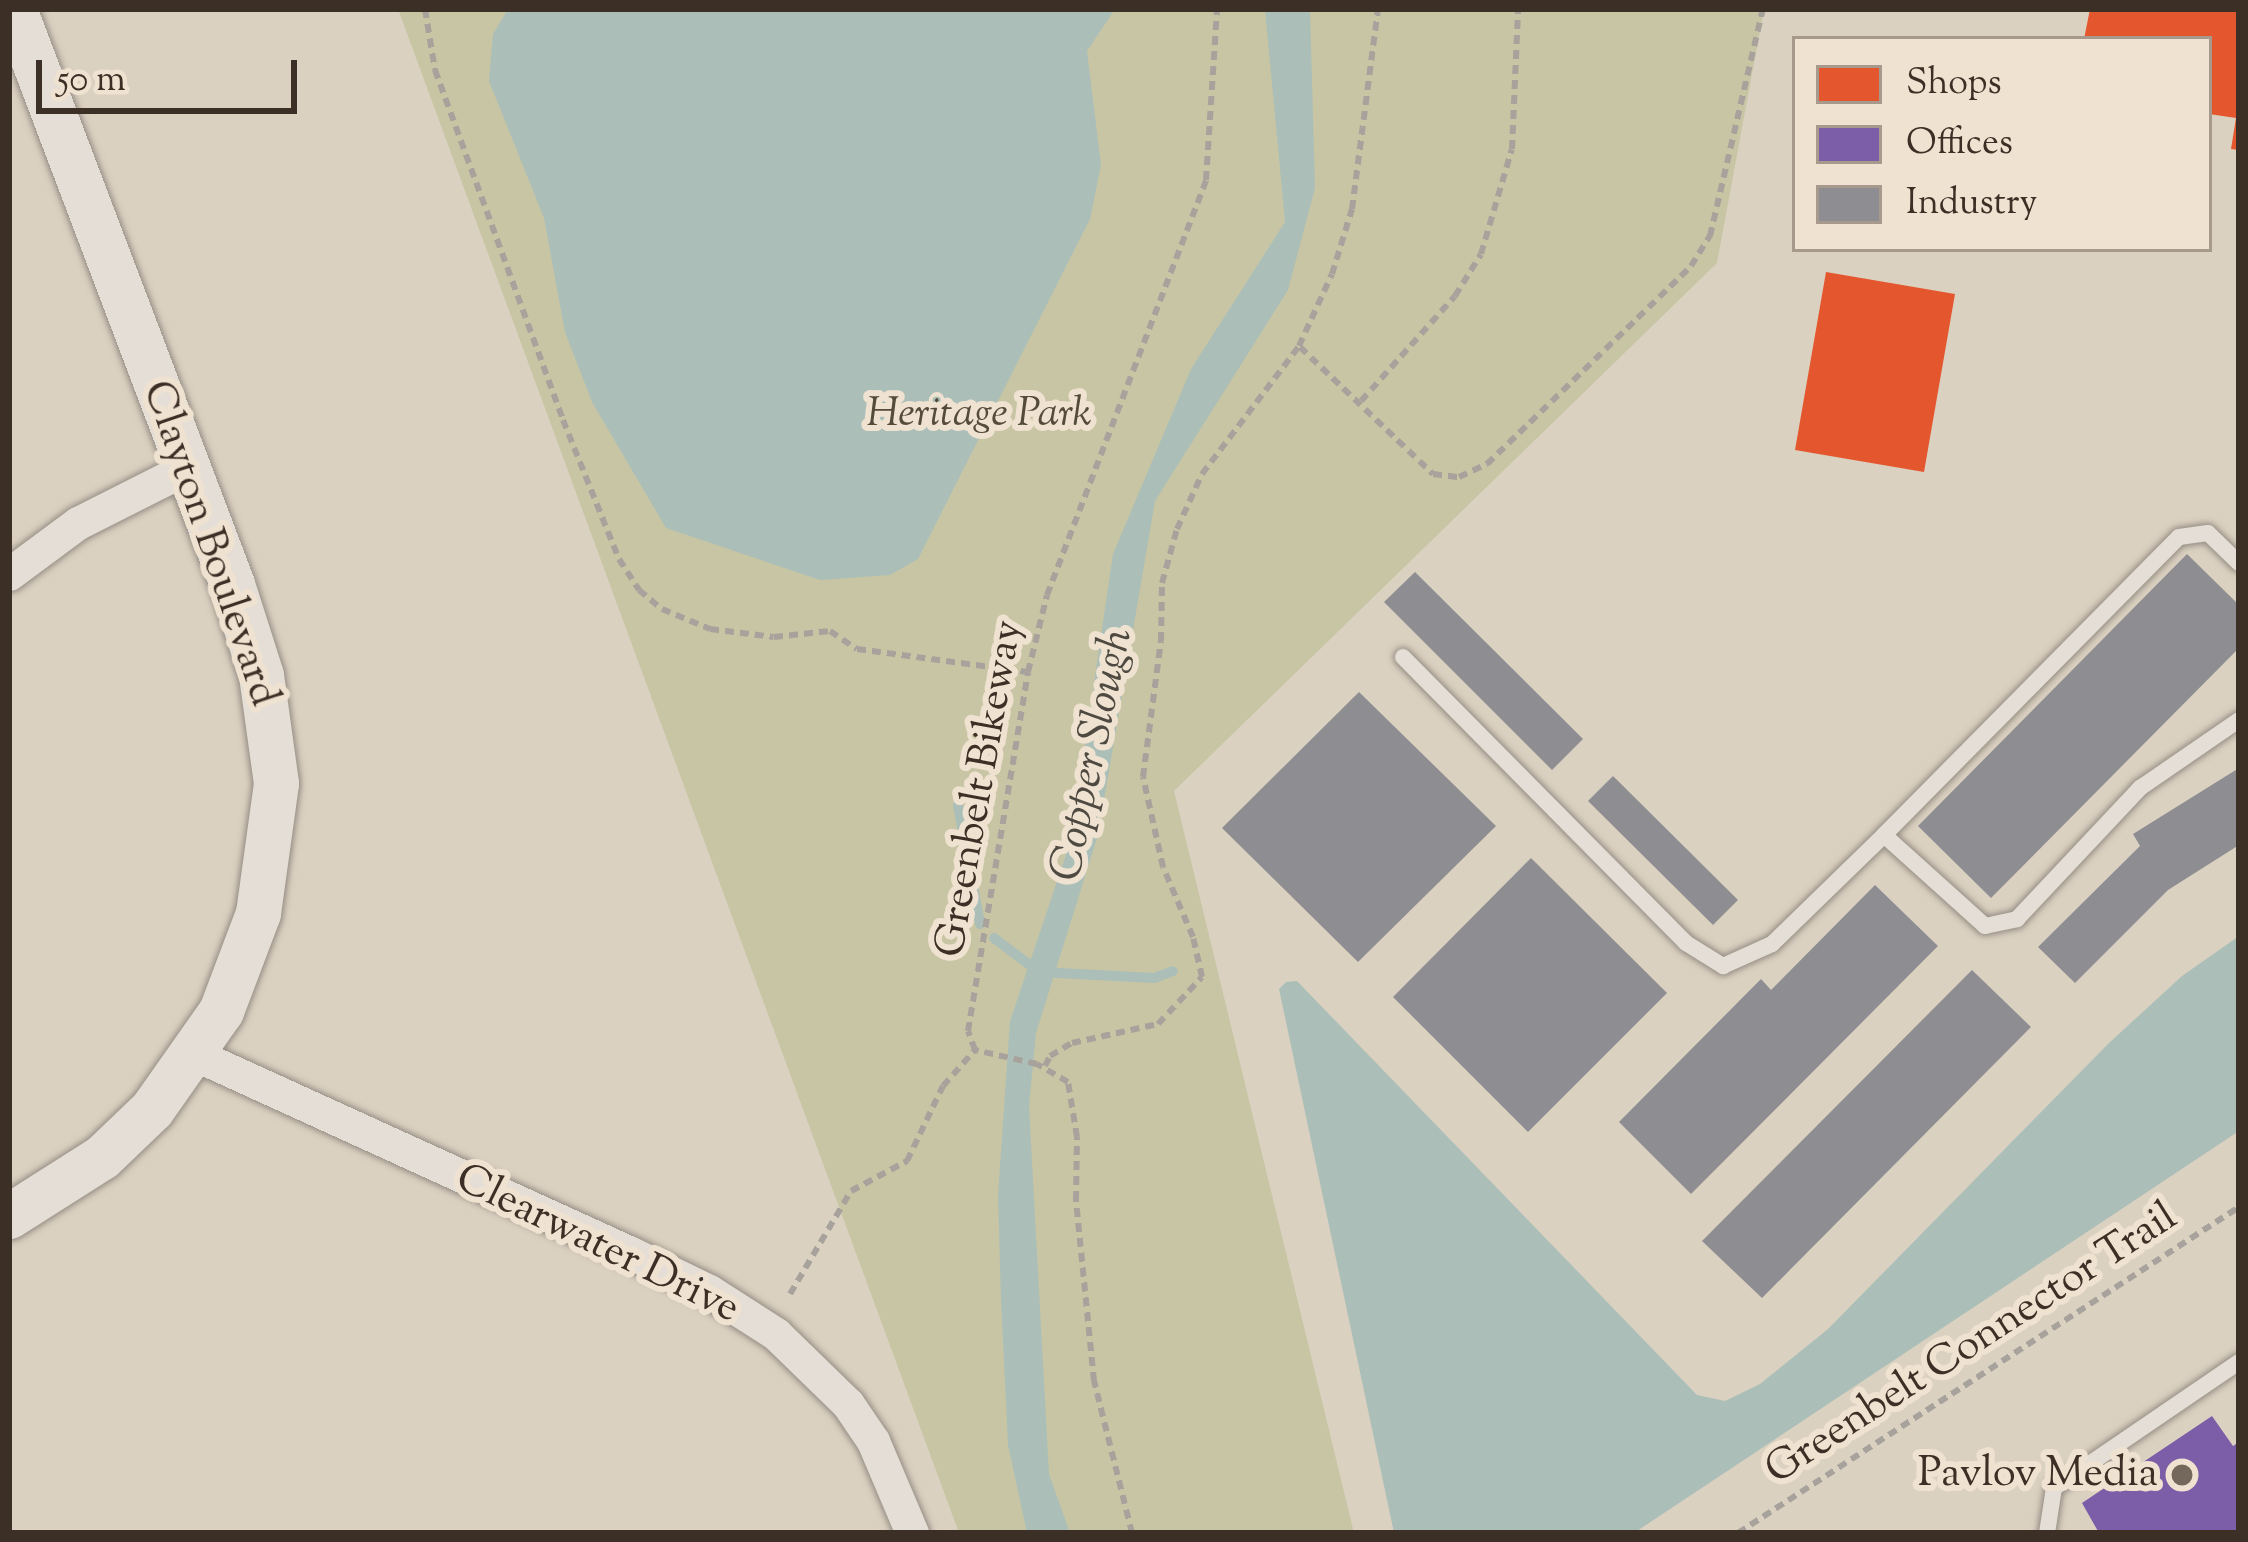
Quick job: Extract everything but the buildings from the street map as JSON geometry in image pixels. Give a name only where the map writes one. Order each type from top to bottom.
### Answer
[{"type":"street","name":"Clayton Boulevard","points":[[9,1216],[102,1157],[152,1109],[223,1008],[258,913],[275,783],[261,675],[187,468],[14,19]]},
{"type":"street","points":[[9,574],[78,523],[187,468]]},
{"type":"street","name":"Clearwater Drive","points":[[194,1054],[709,1291],[776,1334],[848,1404],[873,1441],[912,1533]]},
{"type":"lane","points":[[1402,657],[1686,943],[1723,966],[1772,944],[2179,537],[2208,533],[2239,563]]},
{"type":"lane","points":[[1884,836],[1985,926],[2017,919],[2140,788],[2239,720]]},
{"type":"lane","points":[[2047,1533],[2054,1488],[2239,1362]]},
{"type":"path","points":[[425,9],[435,70],[563,420],[619,560],[639,590],[662,609],[710,629],[775,637],[830,632],[857,649],[1028,672]]},
{"type":"path","name":"Greenbelt Bikeway","points":[[975,1051],[968,1031],[1028,672],[1047,595],[1206,180],[1216,9]]},
{"type":"path","points":[[1041,1065],[1072,1043],[1110,1030],[1158,1024],[1202,977],[1193,937],[1162,867],[1143,777],[1162,641],[1162,583],[1177,529],[1202,474],[1299,346],[1332,274],[1352,209],[1378,9]]},
{"type":"path","points":[[1361,400],[1455,296],[1481,254],[1512,149],[1518,9]]},
{"type":"path","points":[[1299,346],[1361,400],[1392,439],[1433,474],[1459,477],[1487,464],[1691,266],[1710,236],[1763,9]]},
{"type":"path","points":[[790,1294],[850,1191],[907,1161],[943,1086],[975,1051],[1041,1065],[1068,1082],[1077,1137],[1076,1200],[1094,1381],[1132,1533]]},
{"type":"path","name":"Greenbelt Connector Trail","points":[[1738,1533],[2239,1208]]},
{"type":"green space","name":"Heritage Park","points":[[398,9],[1764,9],[1717,263],[1174,791],[1354,1533],[959,1533]]},
{"type":"water","points":[[508,9],[1115,9],[1087,51],[1101,165],[1090,219],[918,559],[890,575],[820,580],[666,528],[592,402],[565,332],[544,218],[489,81],[493,34]]},
{"type":"water","name":"Copper Slough","points":[[1265,9],[1310,9],[1315,188],[1288,290],[1155,501],[1098,835],[1036,1033],[1029,1106],[1049,1474],[1070,1533],[1027,1533],[1008,1445],[1001,1300],[998,1195],[1010,1021],[1071,840],[1113,554],[1191,369],[1285,222]]},
{"type":"water","points":[[2239,936],[2239,1131],[1634,1533],[1394,1533],[1279,989],[1286,982],[1297,981],[1697,1395],[1725,1401],[1760,1384],[1828,1329],[2109,1043],[2182,976]]},
{"type":"waterway","points":[[958,805],[980,924]]},
{"type":"waterway","points":[[994,938],[1039,972],[1154,978],[1173,971]]},
{"type":"place","name":"Pavlov Media","points":[[2182,1475]]}]
